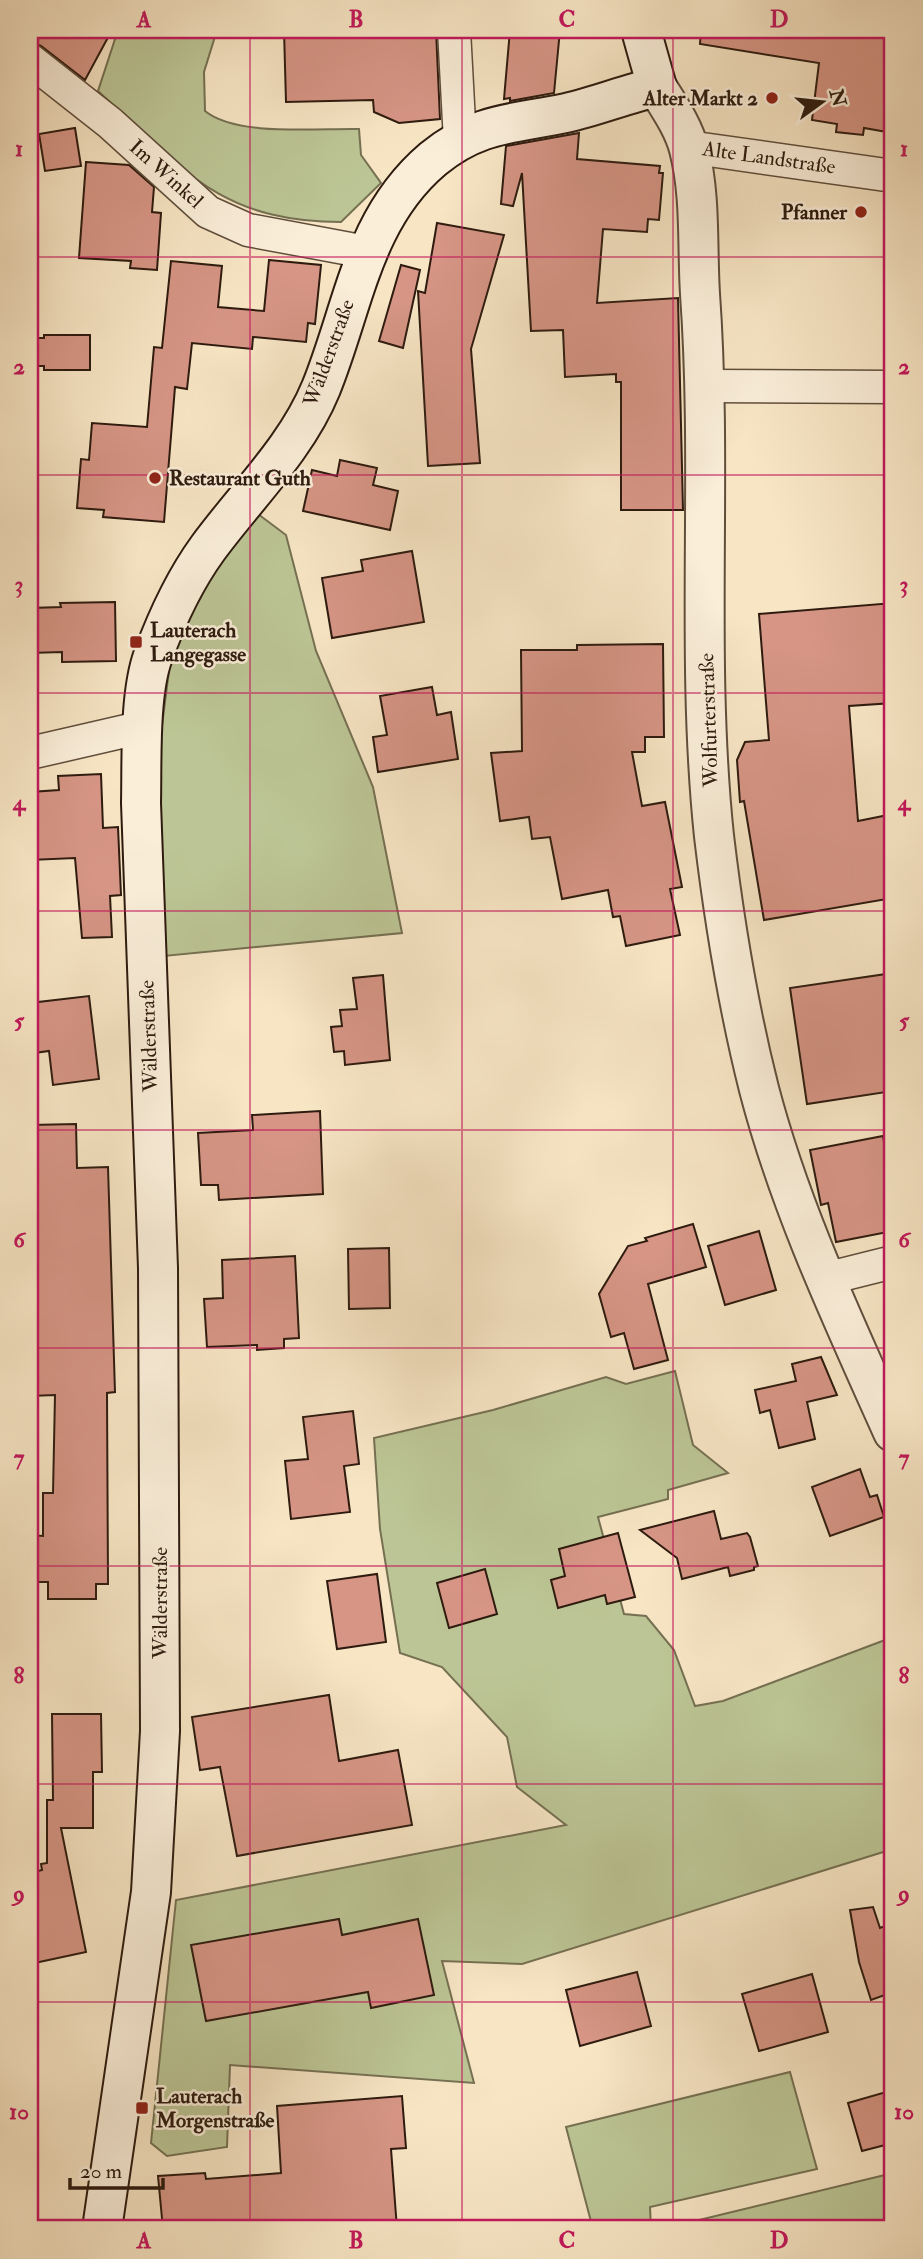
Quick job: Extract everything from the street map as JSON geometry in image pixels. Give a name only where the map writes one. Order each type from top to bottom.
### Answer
[{"type":"main road","name":"Alte Landstraße","points":[[641,30],[657,87],[677,120],[688,147]]},
{"type":"main road","name":"Wälderstraße","points":[[103,2229],[151,1892],[160,1731],[158,1268],[141,803],[143,727],[152,659],[177,597],[208,549],[303,423],[321,388],[366,252],[383,218],[413,177],[460,141],[506,122],[565,113],[657,87]]},
{"type":"main road","name":"Wolfurterstraße","points":[[688,147],[696,189],[705,386],[707,737],[716,849],[729,942],[760,1089],[825,1279],[893,1432]]},
{"type":"street","points":[[454,30],[460,141]]},
{"type":"street","name":"Im Winkel","points":[[30,60],[110,123],[208,212],[247,230],[366,252]]},
{"type":"street","name":"Alte Landstraße","points":[[688,147],[893,176]]},
{"type":"street","points":[[705,386],[893,387]]},
{"type":"street","points":[[30,753],[143,727]]},
{"type":"street","points":[[825,1279],[893,1262]]},
{"type":"green space","points":[[118,30],[217,30],[204,72],[205,111],[237,125],[257,128],[359,129],[361,155],[381,183],[341,222],[299,219],[263,212],[232,201],[204,185],[153,144],[98,91]]},
{"type":"green space","points":[[258,514],[286,535],[316,651],[373,787],[402,933],[164,956],[159,749],[172,647],[206,578]]},
{"type":"green space","points":[[675,1371],[693,1445],[728,1473],[668,1490],[668,1499],[598,1517],[624,1614],[646,1616],[674,1650],[695,1706],[723,1701],[893,1637],[893,1849],[522,1964],[442,1961],[474,2083],[230,2065],[227,2147],[167,2156],[151,2143],[176,1900],[566,1825],[517,1787],[507,1737],[442,1667],[400,1653],[380,1529],[374,1438],[493,1410],[606,1377],[626,1384]]},
{"type":"green space","points":[[790,2072],[817,2169],[650,2207],[651,2229],[593,2229],[566,2127]]},
{"type":"green space","points":[[893,2173],[893,2229],[662,2229]]},
{"type":"building","points":[[30,30],[112,30],[85,80],[41,46],[30,42]]},
{"type":"building","points":[[284,30],[436,30],[440,119],[399,123],[374,112],[373,100],[286,102]]},
{"type":"building","points":[[510,30],[560,30],[554,93],[510,101],[510,98],[504,99]]},
{"type":"building","points":[[701,30],[893,30],[893,82],[887,132],[864,128],[863,135],[836,132],[837,124],[812,120],[819,63],[700,44]]},
{"type":"building","points":[[75,128],[81,166],[45,171],[39,134]]},
{"type":"building","points":[[579,133],[577,159],[660,166],[659,173],[663,173],[659,220],[648,219],[647,232],[603,229],[597,303],[678,298],[683,510],[621,510],[621,382],[616,382],[616,374],[565,377],[563,330],[531,331],[522,173],[513,206],[501,204],[506,146]]},
{"type":"building","points":[[86,162],[129,165],[154,187],[152,212],[161,213],[157,270],[130,268],[131,261],[79,258]]},
{"type":"building","points":[[437,223],[504,235],[471,349],[480,463],[428,466],[418,291],[425,293]]},
{"type":"building","points":[[269,260],[321,265],[315,324],[308,323],[306,342],[253,337],[252,349],[192,343],[187,389],[175,387],[164,522],[103,517],[104,510],[77,508],[81,459],[89,460],[92,423],[147,427],[154,347],[162,348],[171,261],[222,266],[218,307],[264,311]]},
{"type":"building","points":[[401,265],[420,270],[403,348],[379,341]]},
{"type":"building","points":[[44,335],[90,335],[90,370],[44,370],[44,366],[30,366],[30,338],[44,338]]},
{"type":"building","points":[[340,460],[377,468],[373,485],[398,491],[390,530],[303,511],[312,470],[337,476]]},
{"type":"building","points":[[412,551],[424,622],[332,638],[322,578],[363,571],[361,560]]},
{"type":"building","points":[[115,602],[116,661],[62,662],[62,652],[30,653],[30,608],[61,607],[60,603]]},
{"type":"building","points":[[893,603],[893,703],[849,706],[858,821],[893,814],[893,898],[764,920],[744,801],[740,802],[737,760],[745,742],[769,740],[759,614]]},
{"type":"building","points":[[663,644],[664,737],[645,737],[645,752],[632,752],[642,806],[665,802],[682,887],[670,889],[680,935],[626,946],[620,916],[613,917],[608,890],[562,899],[550,837],[532,839],[529,817],[500,821],[491,753],[522,751],[521,650],[577,650],[577,645]]},
{"type":"building","points":[[432,687],[437,715],[451,712],[458,759],[378,772],[373,737],[387,735],[380,696]]},
{"type":"building","points":[[101,774],[103,828],[118,827],[121,895],[110,896],[112,937],[82,938],[75,858],[30,860],[30,792],[59,790],[58,776]]},
{"type":"building","points":[[893,973],[893,1091],[807,1104],[790,988]]},
{"type":"building","points":[[383,975],[390,1060],[345,1065],[344,1051],[334,1052],[331,1027],[342,1026],[340,1010],[357,1009],[353,978]]},
{"type":"building","points":[[89,996],[99,1079],[53,1085],[49,1051],[34,1053],[30,1003]]},
{"type":"building","points":[[320,1111],[323,1194],[219,1200],[218,1185],[201,1185],[198,1133],[253,1130],[252,1115]]},
{"type":"building","points":[[76,1124],[77,1168],[108,1167],[115,1392],[107,1393],[108,1584],[96,1584],[96,1599],[48,1599],[48,1582],[30,1582],[30,1535],[43,1536],[43,1493],[53,1493],[55,1395],[30,1396],[30,1294],[37,1294],[33,1219],[30,1219],[30,1125]]},
{"type":"building","points":[[883,1136],[893,1194],[893,1231],[836,1242],[828,1203],[821,1205],[810,1150]]},
{"type":"building","points":[[693,1224],[706,1267],[648,1284],[668,1360],[634,1369],[624,1333],[611,1337],[599,1294],[628,1246],[647,1241],[645,1238]]},
{"type":"building","points":[[759,1231],[776,1290],[725,1305],[708,1246]]},
{"type":"building","points":[[389,1248],[390,1308],[349,1309],[348,1249]]},
{"type":"building","points":[[295,1256],[299,1338],[284,1339],[284,1348],[257,1350],[257,1345],[207,1347],[204,1299],[223,1298],[222,1260]]},
{"type":"building","points":[[821,1357],[837,1395],[807,1402],[815,1439],[779,1448],[770,1410],[760,1413],[755,1390],[796,1381],[792,1364]]},
{"type":"building","points":[[353,1411],[359,1464],[344,1466],[350,1512],[291,1519],[285,1461],[308,1459],[303,1417]]},
{"type":"building","points":[[860,1469],[870,1497],[877,1495],[884,1517],[830,1536],[812,1487]]},
{"type":"building","points":[[714,1511],[721,1539],[747,1533],[750,1537],[758,1566],[754,1567],[754,1570],[730,1576],[728,1567],[682,1579],[677,1558],[640,1530]]},
{"type":"building","points":[[618,1533],[635,1597],[607,1604],[605,1595],[558,1608],[551,1580],[565,1576],[559,1549]]},
{"type":"building","points":[[485,1569],[497,1614],[449,1628],[437,1583]]},
{"type":"building","points":[[377,1574],[386,1642],[337,1649],[327,1581]]},
{"type":"building","points":[[329,1695],[339,1761],[398,1750],[412,1825],[237,1856],[220,1767],[200,1770],[192,1717]]},
{"type":"building","points":[[52,1714],[101,1714],[102,1772],[93,1772],[93,1828],[61,1828],[86,1952],[30,1964],[30,1873],[42,1870],[41,1864],[47,1863],[47,1800],[53,1800]]},
{"type":"building","points":[[873,1907],[880,1928],[893,1923],[893,1992],[871,2000],[859,1962],[850,1910]]},
{"type":"building","points":[[339,1919],[342,1935],[418,1919],[434,1995],[371,2008],[368,1992],[206,2021],[191,1945]]},
{"type":"building","points":[[637,1972],[651,2026],[580,2046],[566,1990]]},
{"type":"building","points":[[812,1974],[828,2032],[759,2051],[742,1994]]},
{"type":"building","points":[[893,2090],[893,2143],[862,2151],[848,2103]]},
{"type":"building","points":[[402,2096],[406,2148],[391,2149],[397,2229],[163,2229],[158,2176],[205,2173],[206,2179],[281,2173],[277,2106]]},
{"type":"place","name":"Alter Markt 2","points":[[772,98]]},
{"type":"place","name":"Pfanner","points":[[861,212]]},
{"type":"place","name":"Restaurant Guth","points":[[155,478]]},
{"type":"place","name":"Lauterach Langegasse","points":[[136,642]]},
{"type":"place","name":"Lauterach Morgenstraße","points":[[142,2108]]}]
